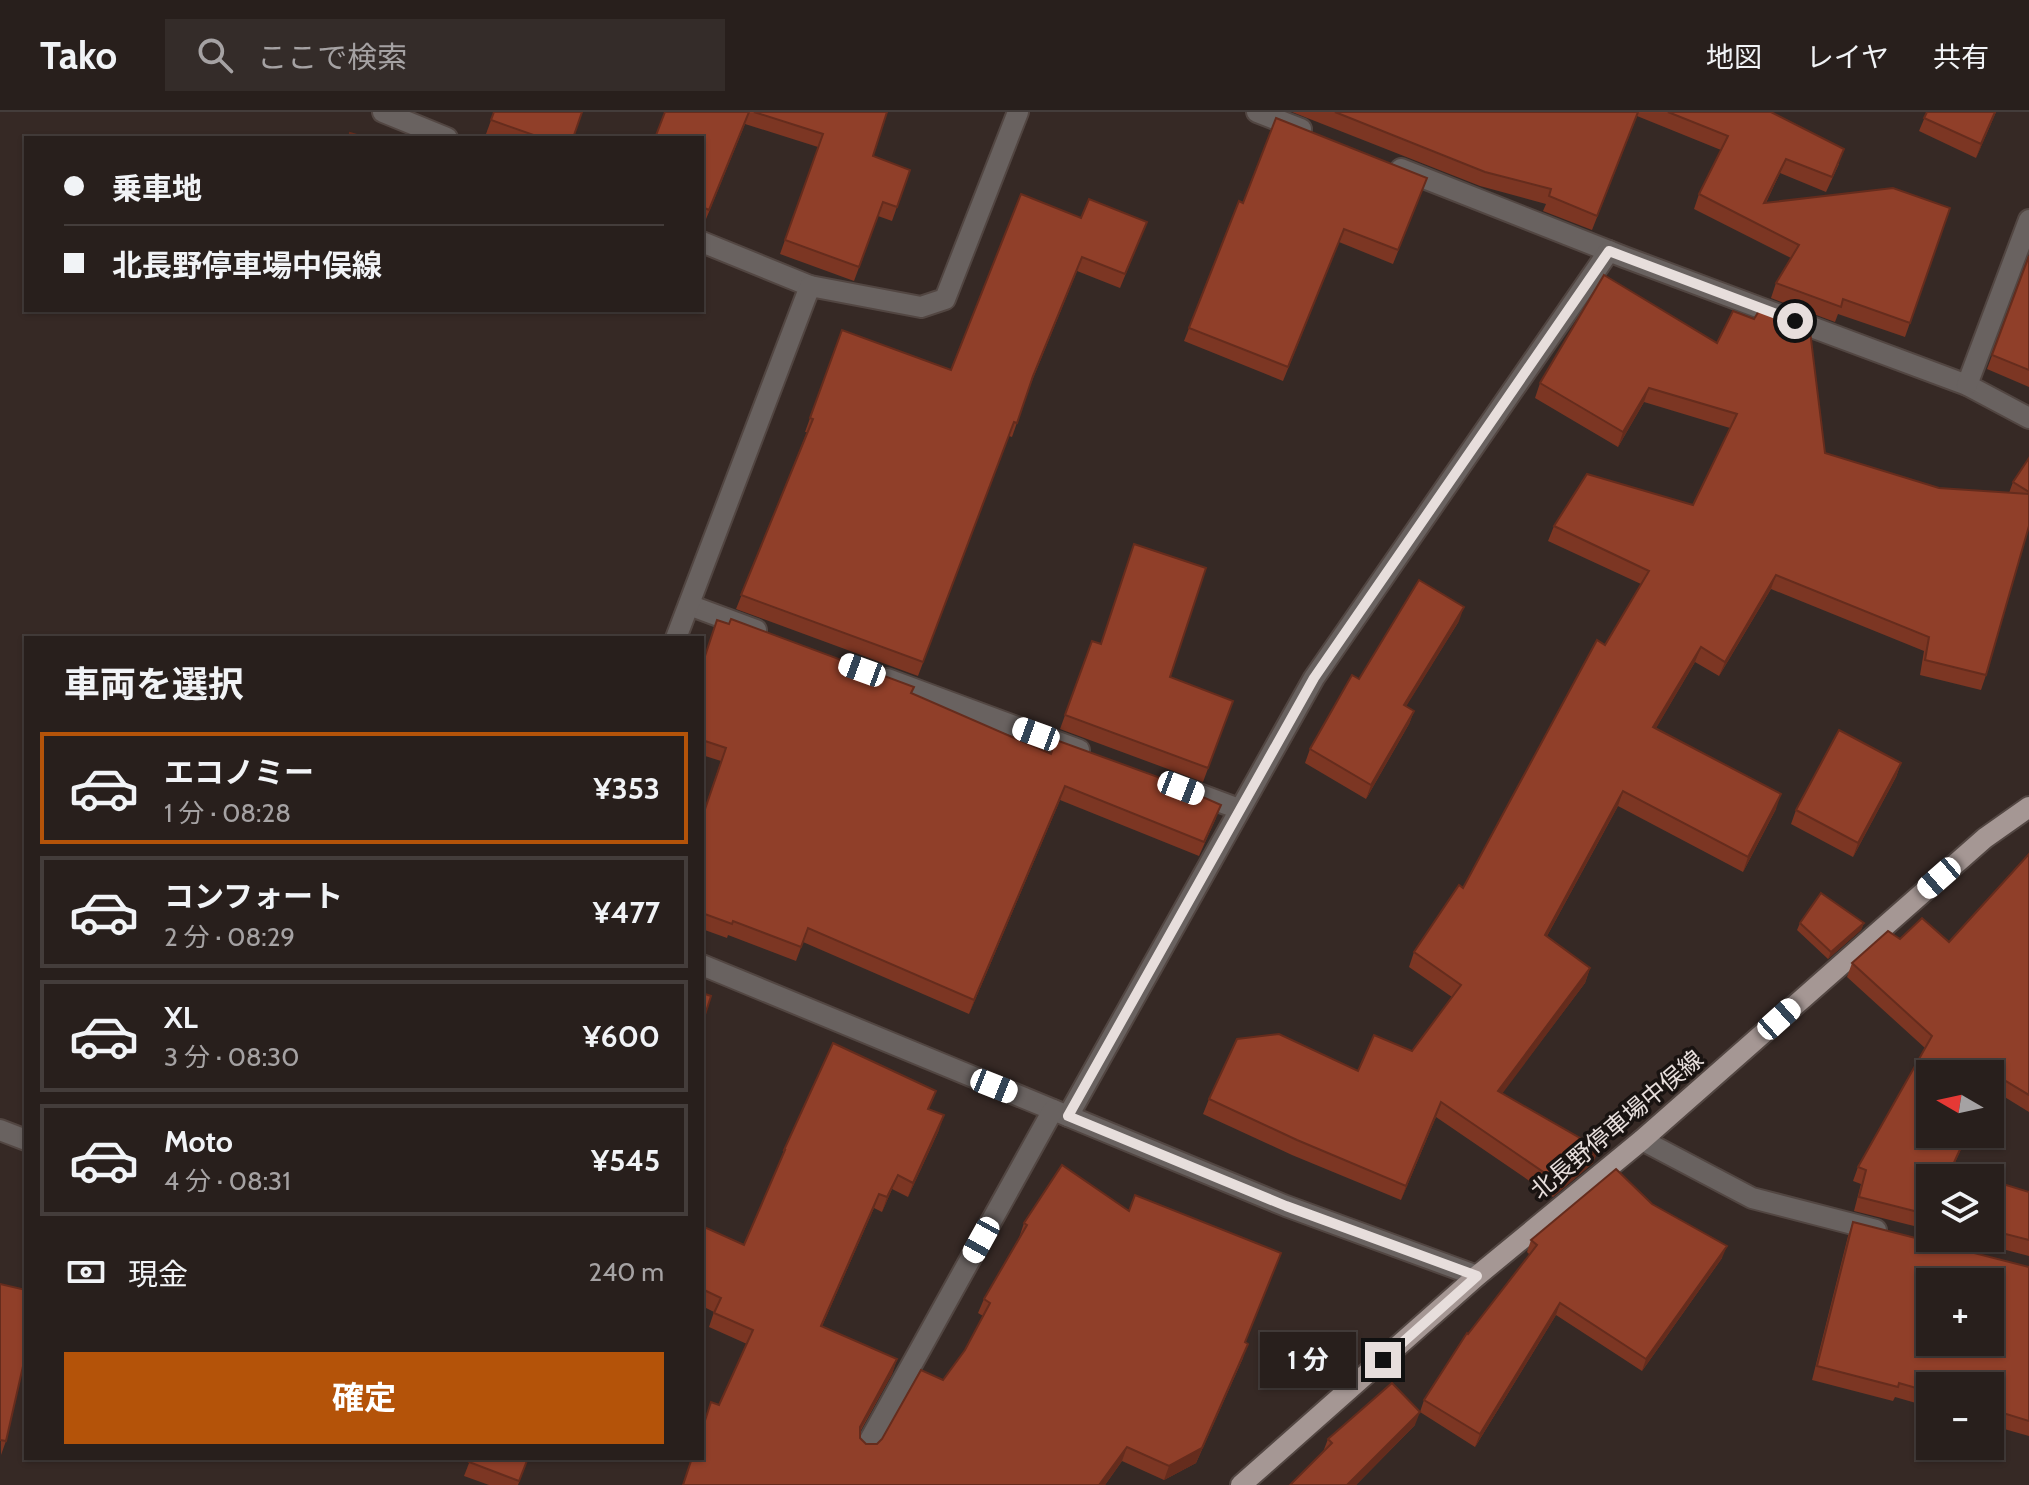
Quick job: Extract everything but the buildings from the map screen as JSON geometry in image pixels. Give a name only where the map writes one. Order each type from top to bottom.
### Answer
[{"type":"main road","name":"北長野停車場中俣線","points":[[1241,1485],[1477,1276],[1642,1140],[1985,838],[2029,807]]},
{"type":"street","points":[[383,112],[442,136]]},
{"type":"street","points":[[704,243],[810,286],[921,307],[945,299],[1018,112]]},
{"type":"street","points":[[1257,112],[1315,135]]},
{"type":"street","points":[[1388,164],[1609,251],[1967,385],[2029,418]]},
{"type":"street","points":[[1967,385],[2029,220]]},
{"type":"street","points":[[866,1447],[1314,678],[1609,251]]},
{"type":"street","points":[[677,636],[810,286]]},
{"type":"street","points":[[689,605],[778,638]]},
{"type":"street","points":[[867,671],[1090,754]]},
{"type":"street","points":[[1150,776],[1239,809]]},
{"type":"street","points":[[704,966],[1286,1206],[1477,1276]]},
{"type":"street","points":[[0,1130],[24,1139]]},
{"type":"street","points":[[1642,1140],[1752,1198],[1890,1234]]},
{"type":"route","points":[[1383,1360],[1477,1276],[1286,1206],[1068,1116],[1314,678],[1609,251],[1795,321]]}]
